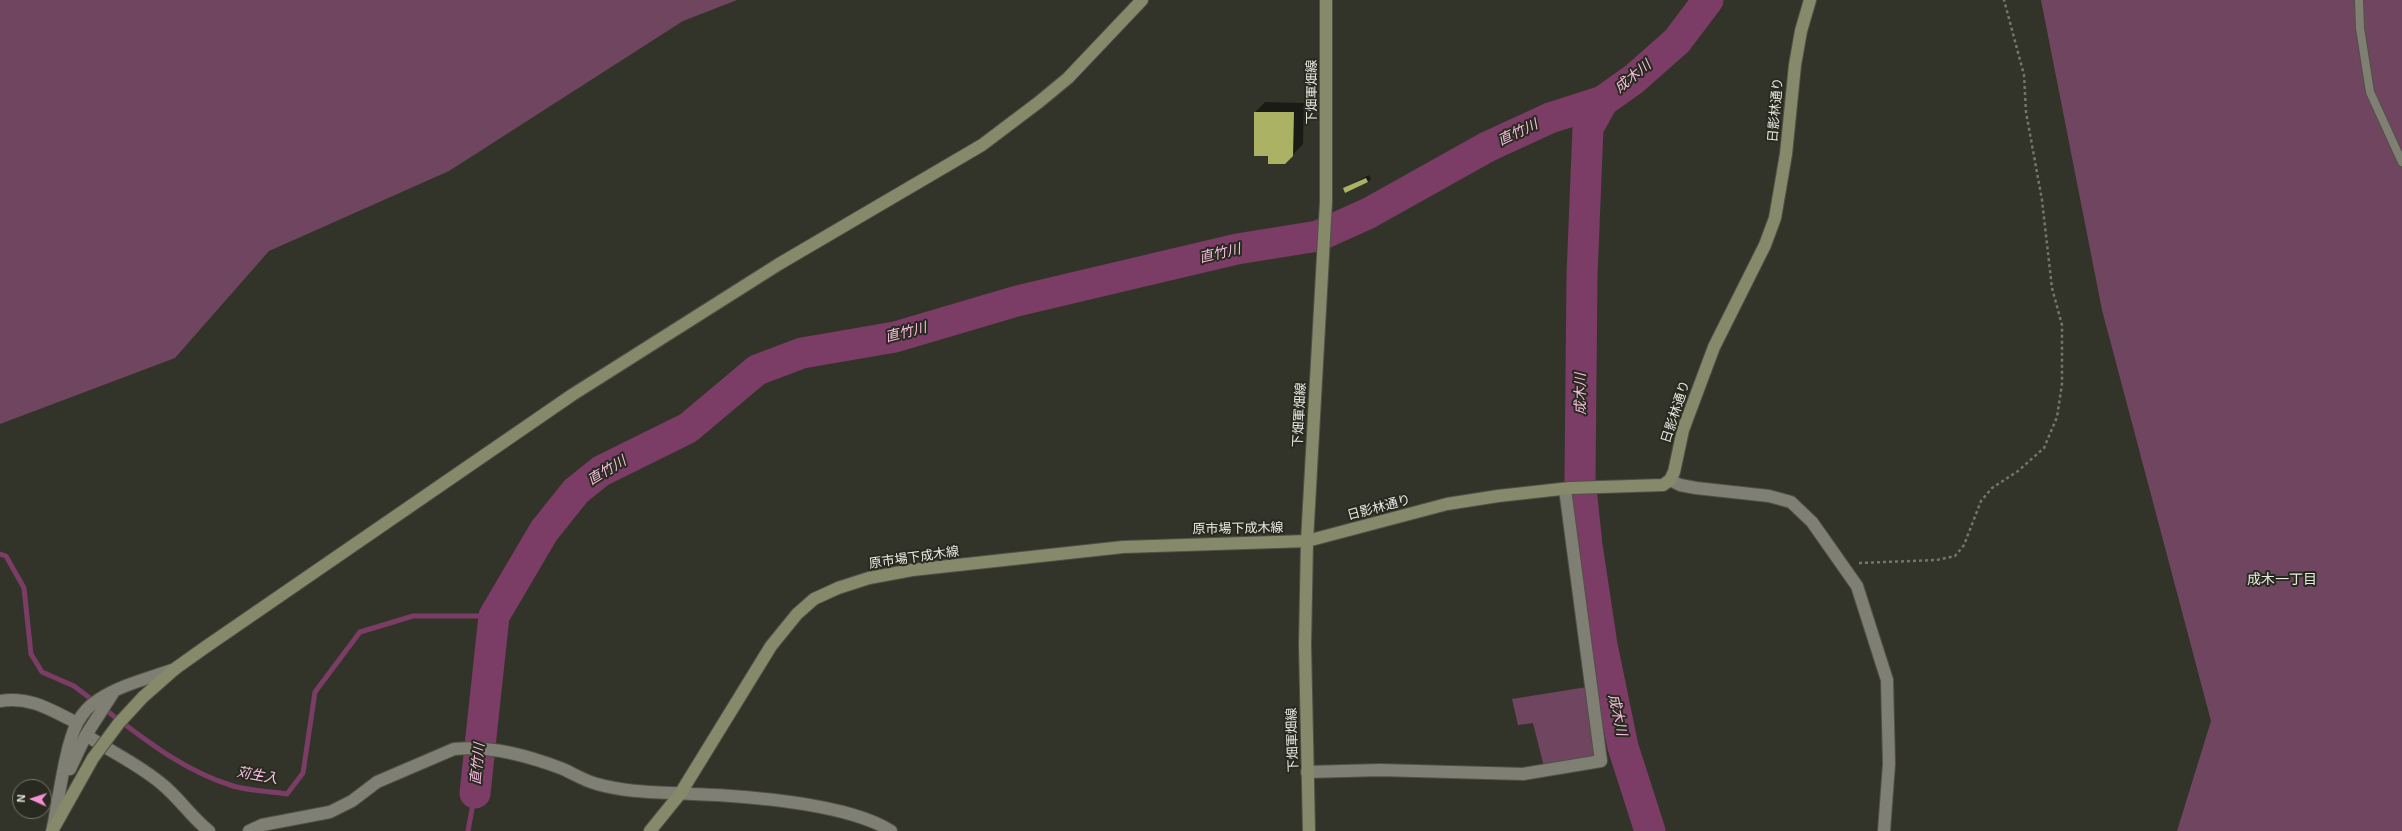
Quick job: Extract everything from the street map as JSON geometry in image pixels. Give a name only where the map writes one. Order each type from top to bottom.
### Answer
[{"type":"street","points":[[52,831],[93,758],[119,723],[143,697],[176,668],[572,395],[779,264],[982,145],[1068,78],[1142,0]]},
{"type":"street","name":"下畑軍畑線","points":[[1309,831],[1305,645],[1307,541],[1326,202],[1326,0]]},
{"type":"street","name":"日影林通り","points":[[1307,541],[1447,504],[1568,489],[1663,485],[1670,480],[1674,472],[1683,430],[1714,347],[1765,244],[1774,218],[1786,154],[1795,65],[1801,32],[1810,0]]},
{"type":"street","points":[[1670,480],[1691,487],[1769,496],[1791,502],[1812,522],[1857,586],[1887,680],[1889,764],[1884,831]]},
{"type":"street","points":[[1308,772],[1380,770],[1523,774],[1600,761],[1568,489]]},
{"type":"street","name":"原市場下成木線","points":[[650,831],[680,794],[771,646],[784,629],[814,599],[838,588],[869,578],[912,570],[1123,547],[1307,541]]},
{"type":"street","points":[[52,831],[77,722],[87,709],[107,697],[176,668]]},
{"type":"street","points":[[60,792],[86,735],[107,697]]},
{"type":"street","points":[[0,701],[15,699],[34,702],[77,722]]},
{"type":"street","points":[[86,735],[113,754],[141,768],[164,785],[209,831]]},
{"type":"street","points":[[249,831],[262,825],[330,812],[352,801],[377,782],[454,749],[465,748],[495,750],[536,759],[596,784],[628,791],[691,794],[804,805],[855,815],[879,823],[891,831]]},
{"type":"lane","points":[[2359,0],[2360,28],[2370,92],[2402,162]]},
{"type":"path","points":[[1840,563],[1937,560],[1955,556],[1964,545],[1981,501],[1992,488],[2018,471],[2044,448],[2057,417],[2062,384],[2062,325],[2052,288],[2042,200],[2026,112],[2024,75],[2004,0]]},
{"type":"shaded area","points":[[0,0],[737,0],[683,21],[449,171],[269,251],[175,358],[0,424]]},
{"type":"shaded area","points":[[2041,0],[2402,0],[2402,831],[2177,831],[2211,721],[2102,310]]},
{"type":"shaded area","points":[[1587,687],[1596,755],[1590,761],[1544,767],[1533,723],[1518,725],[1512,699]]},
{"type":"building","points":[[1254,112],[1294,112],[1293,156],[1285,164],[1268,164],[1268,156],[1254,156]]},
{"type":"building","points":[[1366,178],[1368,182],[1345,193],[1343,188]]},
{"type":"waterway","name":"成木川","points":[[1650,831],[1623,747],[1602,645],[1587,545],[1580,479],[1582,275],[1588,128],[1603,101],[1634,79],[1677,41],[1708,0]]},
{"type":"waterway","name":"直竹川","points":[[475,793],[494,616],[544,531],[576,491],[601,471],[688,428],[757,370],[802,353],[895,337],[1017,301],[1237,249],[1318,236],[1369,213],[1487,147],[1550,118],[1603,101]]},
{"type":"waterway","name":"苅生入","points":[[0,554],[6,556],[24,588],[31,654],[42,672],[74,686],[95,702]]},
{"type":"waterway","name":"苅生入","points":[[103,708],[164,753],[197,772],[215,780],[240,788],[287,794],[303,773],[315,692],[360,632],[413,616],[494,616]]},
{"type":"waterway","name":"直竹川","points":[[468,831],[475,793]]},
{"type":"district","name":"成木一丁目","points":[[2282,580]]}]
